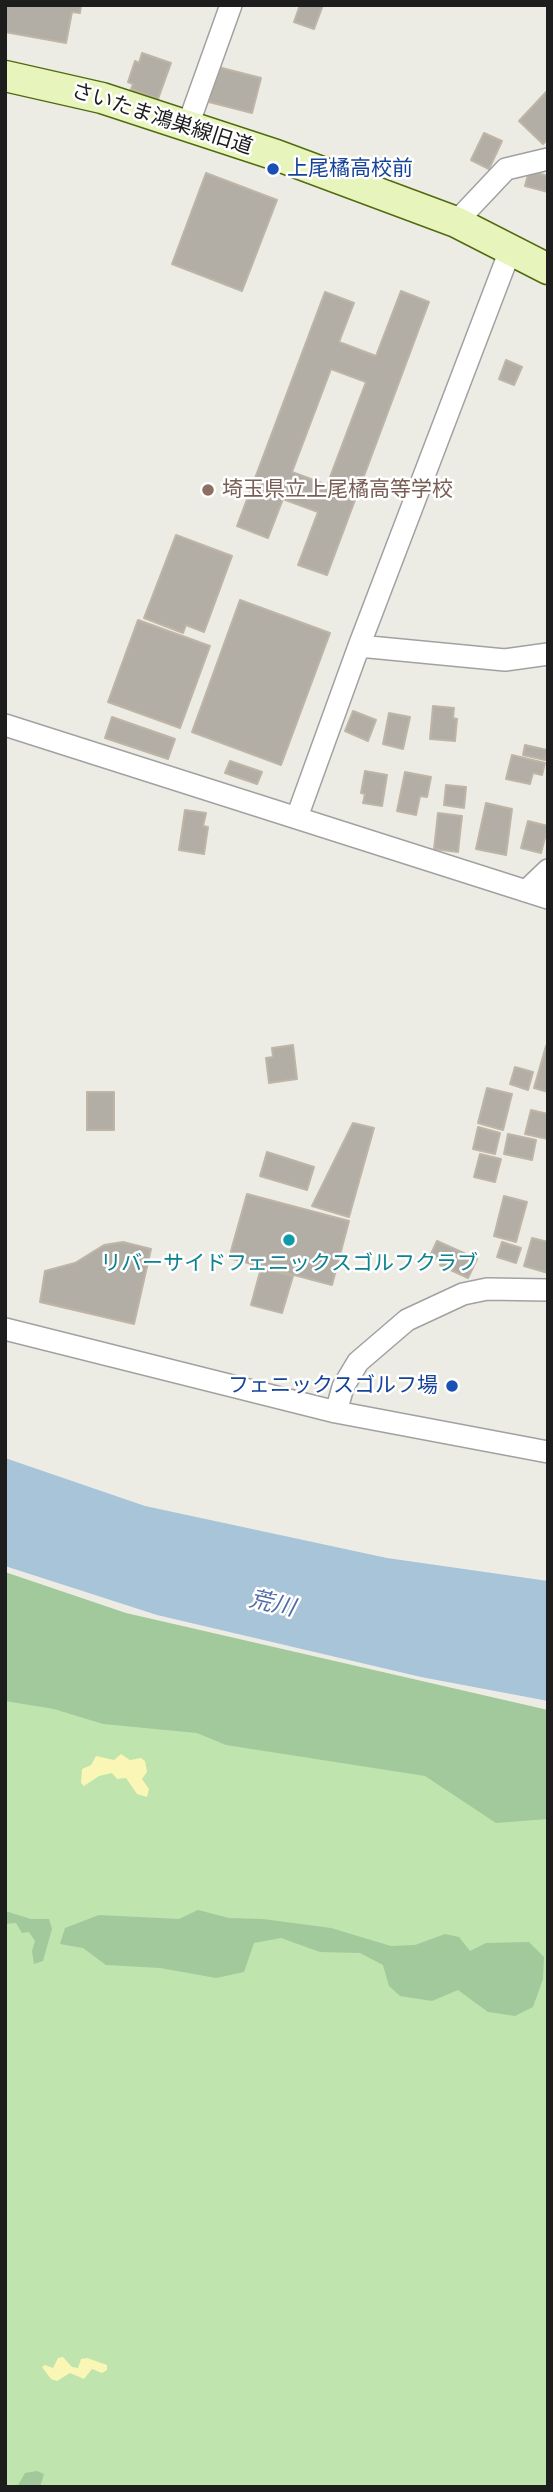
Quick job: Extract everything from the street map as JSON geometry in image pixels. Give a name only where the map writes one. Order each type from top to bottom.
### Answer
[{"type":"street","points":[[188,125],[231,5]]},
{"type":"street","name":"さいたま鴻巣線旧道","points":[[5,76],[92,95],[188,125],[456,222],[548,269]]},
{"type":"street","points":[[456,222],[506,169],[548,159]]},
{"type":"street","points":[[297,817],[359,646],[511,248]]},
{"type":"street","points":[[359,646],[505,660],[548,654]]},
{"type":"street","points":[[5,725],[548,898]]},
{"type":"street","points":[[526,891],[548,870]]},
{"type":"street","points":[[336,1412],[343,1387],[358,1362],[407,1320],[463,1294],[488,1289],[516,1292],[548,1290]]},
{"type":"street","points":[[5,1329],[336,1412],[548,1452]]},
{"type":"green space","points":[[5,1572],[126,1613],[548,1710],[548,1819],[496,1823],[425,1776],[226,1745],[197,1733],[103,1724],[54,1709],[5,1701]]},
{"type":"green space","points":[[5,1672],[548,1778],[548,2487],[5,2487]]},
{"type":"green space","points":[[198,1910],[229,1918],[263,1919],[331,1928],[391,1946],[415,1945],[445,1934],[459,1937],[470,1951],[486,1943],[529,1942],[544,1957],[543,1979],[533,2007],[515,2016],[488,2012],[458,1990],[432,2001],[400,1996],[389,1986],[383,1965],[360,1953],[320,1952],[281,1938],[254,1943],[244,1972],[216,1978],[160,1968],[106,1965],[83,1948],[60,1944],[65,1928],[99,1915],[179,1919]]},
{"type":"green space","points":[[5,1911],[31,1919],[49,1919],[52,1929],[43,1961],[34,1964],[32,1951],[35,1941],[29,1932],[22,1933],[16,1923],[5,1924]]},
{"type":"green space","points":[[37,2471],[44,2474],[40,2487],[17,2487],[25,2473]]},
{"type":"sand","points":[[121,1754],[130,1760],[141,1758],[145,1761],[147,1772],[142,1779],[149,1789],[147,1797],[137,1794],[126,1778],[117,1779],[112,1773],[99,1776],[84,1786],[81,1783],[82,1769],[91,1765],[96,1756],[114,1760]]},
{"type":"sand","points":[[63,2357],[72,2367],[78,2368],[81,2359],[87,2358],[107,2365],[107,2370],[102,2373],[92,2369],[84,2379],[70,2373],[57,2381],[51,2379],[42,2367],[45,2365],[53,2368],[58,2358]]},
{"type":"water","name":"荒川","points":[[5,1458],[145,1506],[387,1558],[548,1581],[548,1701],[421,1677],[157,1615],[5,1566]]},
{"type":"building","points":[[5,5],[81,5],[80,13],[72,12],[66,43],[5,32]]},
{"type":"building","points":[[300,5],[323,5],[314,29],[294,22]]},
{"type":"building","points":[[142,53],[171,63],[158,99],[131,89],[133,84],[128,82],[135,61],[139,63]]},
{"type":"building","points":[[218,67],[261,78],[252,113],[209,102]]},
{"type":"building","points":[[548,90],[548,139],[543,144],[519,121]]},
{"type":"building","points":[[484,133],[502,141],[489,169],[471,160]]},
{"type":"building","points":[[529,171],[548,176],[548,192],[525,186]]},
{"type":"building","points":[[206,173],[277,200],[242,291],[172,264]]},
{"type":"building","points":[[401,291],[429,302],[327,575],[298,565],[318,512],[283,499],[268,538],[237,526],[325,292],[354,303],[339,342],[376,356]],"holes":[[[331,369],[366,382],[327,485],[292,472]]]},
{"type":"building","points":[[506,360],[522,367],[514,385],[499,379]]},
{"type":"building","points":[[176,535],[232,556],[204,632],[186,625],[183,633],[144,618]]},
{"type":"building","points":[[240,600],[330,633],[281,765],[192,732]]},
{"type":"building","points":[[138,620],[210,646],[180,728],[108,702]]},
{"type":"building","points":[[433,706],[454,708],[453,718],[457,719],[455,741],[430,739]]},
{"type":"building","points":[[353,711],[376,720],[368,741],[345,731]]},
{"type":"building","points":[[389,713],[410,717],[403,749],[383,744]]},
{"type":"building","points":[[112,717],[175,739],[168,759],[105,738]]},
{"type":"building","points":[[525,745],[547,750],[545,760],[523,755]]},
{"type":"building","points":[[512,755],[545,763],[542,775],[533,773],[530,784],[506,779]]},
{"type":"building","points":[[230,761],[262,772],[257,784],[225,773]]},
{"type":"building","points":[[365,771],[387,775],[382,806],[363,803],[365,794],[361,793]]},
{"type":"building","points":[[405,772],[431,777],[427,797],[420,796],[416,815],[397,811]]},
{"type":"building","points":[[446,785],[466,787],[464,808],[444,805]]},
{"type":"building","points":[[486,803],[512,809],[506,855],[476,849]]},
{"type":"building","points":[[185,810],[206,813],[203,826],[208,827],[204,854],[179,850]]},
{"type":"building","points":[[438,813],[462,816],[458,852],[434,849]]},
{"type":"building","points":[[528,821],[548,826],[541,853],[521,848]]},
{"type":"building","points":[[293,1045],[297,1079],[269,1083],[266,1058],[273,1057],[272,1048]]},
{"type":"building","points":[[548,1046],[548,1092],[534,1088]]},
{"type":"building","points":[[515,1067],[533,1072],[528,1090],[510,1084]]},
{"type":"building","points":[[487,1088],[512,1094],[503,1130],[478,1123]]},
{"type":"building","points":[[87,1092],[114,1092],[114,1130],[87,1130]]},
{"type":"building","points":[[531,1110],[548,1114],[548,1139],[525,1134]]},
{"type":"building","points":[[353,1123],[374,1128],[349,1217],[312,1206]]},
{"type":"building","points":[[478,1127],[500,1133],[495,1154],[473,1149]]},
{"type":"building","points":[[508,1134],[536,1140],[532,1160],[504,1154]]},
{"type":"building","points":[[267,1152],[314,1167],[307,1190],[260,1176]]},
{"type":"building","points":[[480,1154],[501,1159],[495,1182],[474,1177]]},
{"type":"building","name":"リバーサイドフェニックスゴルフクラブ","points":[[247,1194],[349,1221],[332,1285],[229,1258]]},
{"type":"building","points":[[504,1196],[527,1202],[516,1242],[494,1236]]},
{"type":"building","points":[[532,1238],[548,1242],[548,1273],[524,1266]]},
{"type":"building","points":[[437,1241],[477,1259],[468,1278],[440,1265],[442,1261],[430,1256]]},
{"type":"building","points":[[123,1242],[151,1249],[134,1324],[40,1302],[45,1271],[75,1263],[104,1245]]},
{"type":"building","points":[[502,1242],[521,1248],[516,1263],[497,1257]]},
{"type":"building","points":[[261,1268],[293,1276],[282,1313],[251,1305]]},
{"type":"place","name":"上尾橘高校前","points":[[273,169]]},
{"type":"place","name":"埼玉県立上尾橘高等学校","points":[[208,490]]},
{"type":"place","name":"リバーサイドフェニックスゴルフクラブ","points":[[289,1240]]},
{"type":"place","name":"フェニックスゴルフ場","points":[[452,1386]]}]
